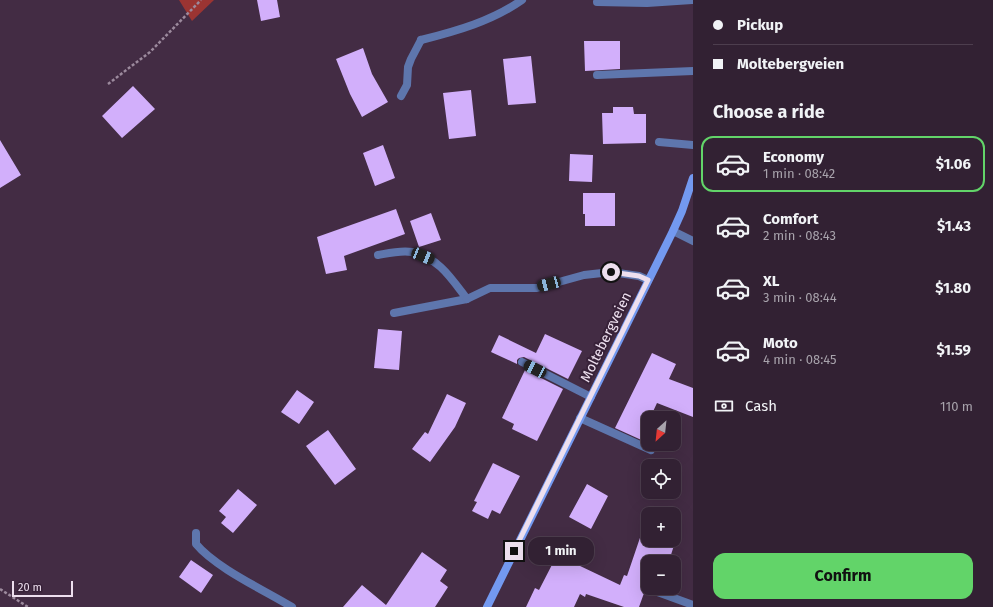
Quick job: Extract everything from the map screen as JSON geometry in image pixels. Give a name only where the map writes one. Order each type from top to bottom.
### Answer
[{"type":"main road","name":"Moltebergveien","points":[[487,607],[673,231],[682,211],[693,178]]},
{"type":"street","points":[[401,96],[407,85],[410,59],[421,40],[483,21],[510,8],[522,0]]},
{"type":"street","points":[[597,2],[647,3],[692,0]]},
{"type":"street","points":[[597,75],[693,71]]},
{"type":"street","points":[[658,142],[693,145]]},
{"type":"street","points":[[673,231],[693,241]]},
{"type":"street","points":[[378,255],[401,251],[412,252],[435,261],[443,268],[467,299]]},
{"type":"street","points":[[394,313],[467,299],[490,288],[537,288],[584,275],[611,272],[639,276],[648,280]]},
{"type":"street","name":"Moltebergveien","points":[[522,362],[591,397]]},
{"type":"street","points":[[580,418],[641,445]]},
{"type":"street","points":[[196,533],[196,544],[202,551],[233,573],[292,607]]},
{"type":"street","points":[[666,595],[693,605]]},
{"type":"path","points":[[108,84],[150,52],[201,0]]},
{"type":"path","points":[[0,589],[28,607]]},
{"type":"shaded area","points":[[179,0],[214,0],[192,21]]},
{"type":"building","points":[[257,0],[277,0],[280,17],[261,21]]},
{"type":"building","points":[[584,41],[620,41],[620,69],[585,71]]},
{"type":"building","points":[[363,48],[372,74],[388,102],[362,117],[350,94],[336,59]]},
{"type":"building","points":[[531,56],[536,103],[508,105],[503,59]]},
{"type":"building","points":[[133,86],[155,109],[122,138],[102,116]]},
{"type":"building","points":[[471,90],[476,136],[449,139],[443,93]]},
{"type":"building","points":[[613,107],[633,107],[634,114],[646,114],[646,143],[603,144],[602,113],[613,113]]},
{"type":"building","points":[[0,140],[21,175],[0,188]]},
{"type":"building","points":[[383,145],[395,178],[375,186],[363,153]]},
{"type":"building","points":[[570,154],[593,155],[592,182],[569,181]]},
{"type":"building","points":[[583,193],[615,193],[615,226],[585,226],[585,214],[583,214]]},
{"type":"building","points":[[396,209],[405,234],[344,256],[347,270],[326,274],[317,237]]},
{"type":"building","points":[[431,213],[441,240],[419,247],[410,221]]},
{"type":"building","points":[[378,329],[402,331],[399,370],[374,368]]},
{"type":"building","points":[[545,334],[582,351],[568,379],[524,357],[517,360],[517,364],[491,352],[499,335],[536,353]]},
{"type":"building","points":[[652,353],[676,364],[669,379],[693,388],[693,417],[681,411],[657,403],[653,411],[641,411],[641,440],[615,428]]},
{"type":"building","points":[[525,370],[563,389],[537,441],[512,429],[514,424],[502,418]]},
{"type":"building","points":[[297,390],[314,402],[299,424],[281,412]]},
{"type":"building","points":[[447,394],[466,403],[455,427],[430,462],[412,449],[425,432],[428,434]]},
{"type":"building","points":[[328,430],[356,469],[335,485],[306,446]]},
{"type":"building","points":[[493,463],[520,476],[500,514],[492,510],[488,519],[472,511],[477,502],[474,501]]},
{"type":"building","points":[[587,484],[608,496],[591,529],[569,517]]},
{"type":"building","points":[[238,489],[257,505],[233,533],[221,523],[226,517],[219,511]]},
{"type":"building","points":[[641,535],[641,547],[673,547],[671,555],[641,555],[641,595],[643,595],[639,607],[624,607],[586,594],[585,597],[580,594],[574,607],[526,607],[535,588],[539,590],[557,555],[620,585],[624,575],[627,576]]},
{"type":"building","points":[[422,552],[447,570],[440,581],[448,587],[435,607],[343,607],[362,585],[386,605]]},
{"type":"building","points":[[191,560],[213,575],[201,593],[179,577]]},
{"type":"route","points":[[514,551],[648,280],[639,276],[611,272]]}]
